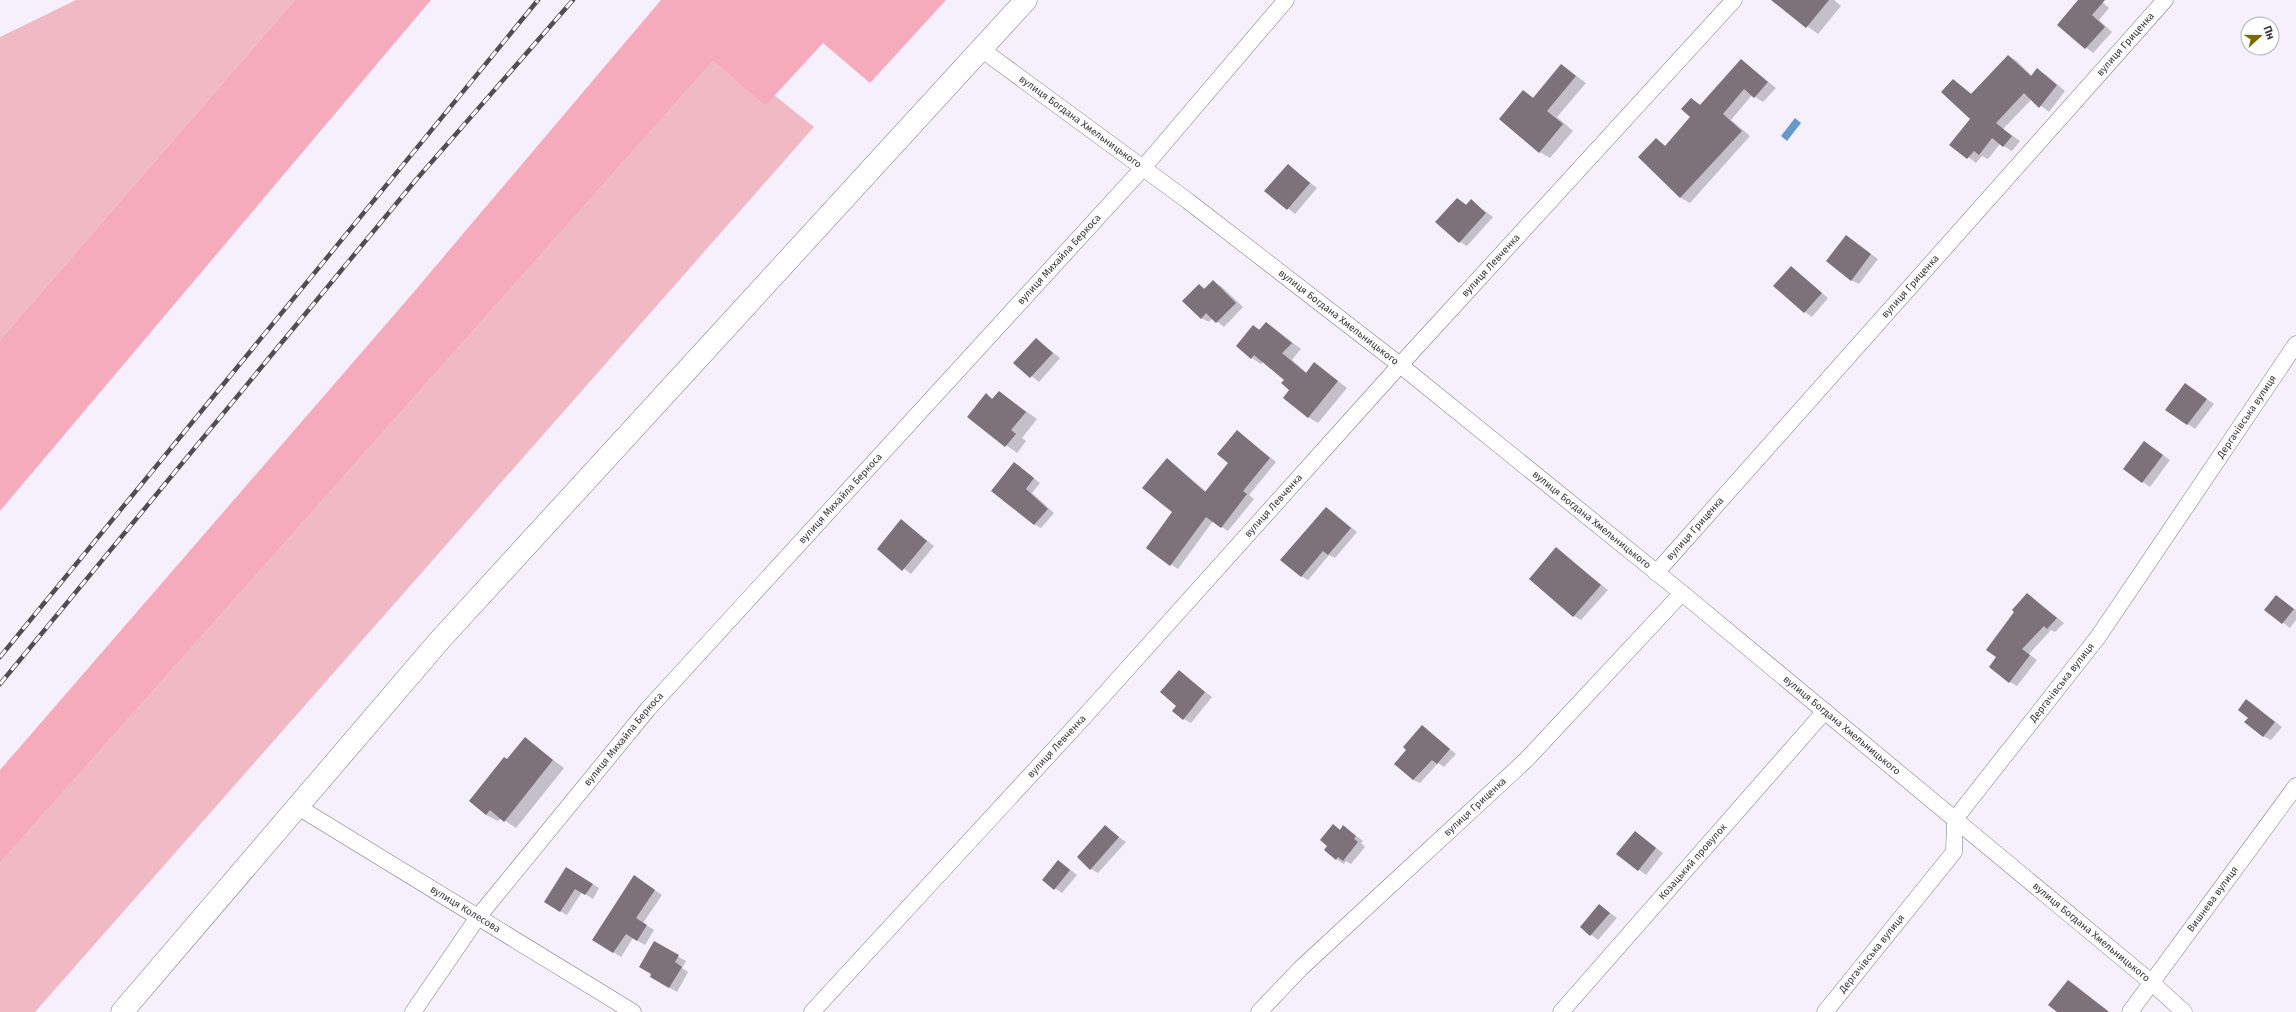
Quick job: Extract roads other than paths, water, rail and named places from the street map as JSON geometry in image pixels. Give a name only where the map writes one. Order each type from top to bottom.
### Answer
[{"type":"main road","points":[[122,1012],[439,641],[1026,0]]},
{"type":"street","name":"вулиця Михайла Беркоса","points":[[413,1012],[478,917],[648,709],[1143,168],[1286,0]]},
{"type":"street","name":"вулиця Левченка","points":[[812,1012],[1090,711],[1400,365],[1734,0]]},
{"type":"street","name":"вулиця Гриценка","points":[[1656,573],[2165,0]]},
{"type":"street","name":"вулиця Богдана Хмельницького","points":[[981,49],[1143,168],[1400,365],[1682,593],[1825,711],[2151,982],[2184,1012]]},
{"type":"street","name":"Дергачівська вулиця","points":[[1825,1012],[1954,852],[1955,819],[2098,637],[2296,344]]},
{"type":"street","name":"вулиця Гриценка","points":[[1259,1012],[1301,968],[1526,760],[1682,593]]},
{"type":"street","name":"Козацький провулок","points":[[1561,1012],[1825,711]]},
{"type":"street","name":"Вишнева вулиця","points":[[2130,1012],[2296,786]]},
{"type":"street","name":"вулиця Колесова","points":[[298,807],[633,1012]]},
{"type":"water","points":[[1795,118],[1801,123],[1787,141],[1781,136]]},
{"type":"railway","points":[[0,657],[538,0]]},
{"type":"railway","points":[[0,684],[415,181],[573,0]]}]
